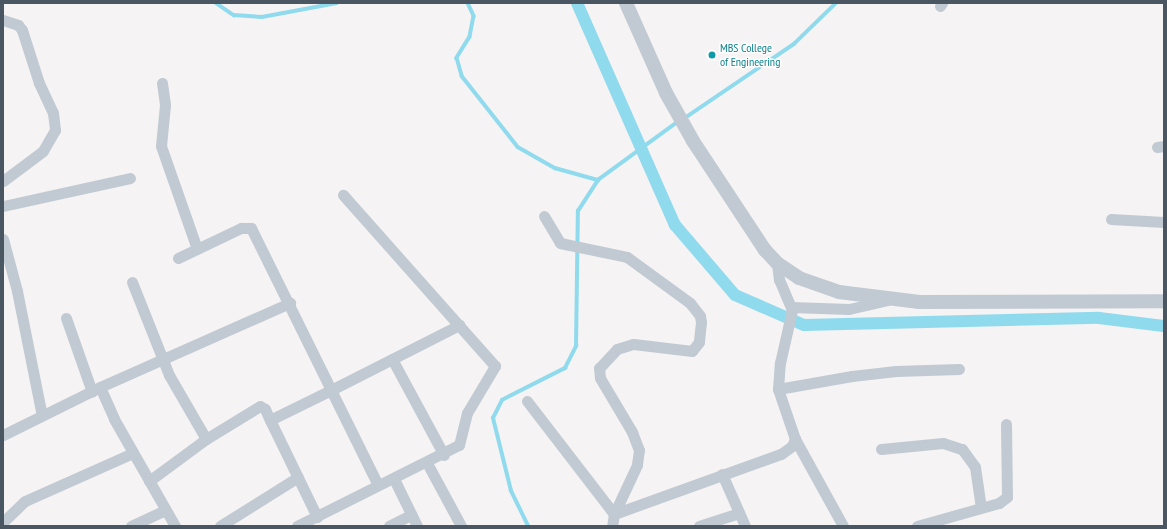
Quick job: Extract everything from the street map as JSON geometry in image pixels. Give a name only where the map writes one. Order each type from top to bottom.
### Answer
[{"type":"street","points":[[626,3],[666,93],[693,141],[765,250],[777,263],[798,278],[816,286],[889,300],[984,302],[1117,299],[1164,301]]},
{"type":"street","points":[[3,20],[18,25],[22,30],[36,77],[53,113],[55,126],[51,139],[42,151],[3,181]]},
{"type":"street","points":[[162,84],[165,105],[161,146],[197,249]]},
{"type":"street","points":[[3,206],[130,178]]},
{"type":"street","points":[[297,526],[378,485],[444,455],[459,445],[467,413],[496,366],[343,195]]},
{"type":"street","points":[[544,216],[560,243],[566,246],[620,255],[635,262],[690,303],[700,316],[701,322],[699,342],[692,351],[633,344],[617,349],[599,368],[600,378],[635,436],[639,450],[637,465],[614,514],[612,526]]},
{"type":"street","points":[[1111,219],[1164,222]]},
{"type":"street","points":[[178,258],[241,228],[251,228],[290,303],[378,485]]},
{"type":"street","points":[[3,239],[17,291],[42,416]]},
{"type":"street","points":[[777,263],[779,280],[791,310],[780,363],[778,389],[795,439],[843,526]]},
{"type":"street","points":[[132,282],[163,361],[206,439]]},
{"type":"street","points":[[791,310],[849,309],[889,300]]},
{"type":"street","points":[[3,435],[96,389],[163,361],[290,303]]},
{"type":"street","points":[[66,318],[96,389],[175,526]]},
{"type":"street","points":[[270,420],[459,325]]},
{"type":"street","points":[[392,359],[444,455]]},
{"type":"street","points":[[778,389],[852,376],[896,371],[959,369]]},
{"type":"street","points":[[528,401],[614,514]]},
{"type":"street","points":[[149,481],[206,439],[260,406],[265,409],[317,516]]},
{"type":"street","points":[[917,526],[999,503],[1009,495],[1006,424]]},
{"type":"street","points":[[614,514],[722,474],[773,458],[789,449],[795,439]]},
{"type":"street","points":[[881,450],[944,444],[962,448],[974,467],[981,508]]},
{"type":"street","points":[[3,522],[25,501],[133,453]]},
{"type":"street","points":[[428,462],[461,526]]},
{"type":"street","points":[[722,474],[746,526]]},
{"type":"street","points":[[220,526],[298,477]]},
{"type":"street","points":[[394,479],[417,526]]},
{"type":"street","points":[[131,526],[166,510]]},
{"type":"street","points":[[699,526],[739,513]]},
{"type":"street","points":[[389,526],[412,515]]},
{"type":"waterway","points":[[216,3],[234,15],[262,17],[337,3]]},
{"type":"waterway","points":[[468,3],[474,16],[470,37],[457,58],[462,76],[518,147],[555,168],[598,180]]},
{"type":"waterway","points":[[577,3],[675,225],[735,295],[804,325],[1099,318],[1164,326]]},
{"type":"waterway","points":[[685,118],[794,44],[836,3]]},
{"type":"waterway","points":[[528,526],[511,491],[493,418],[502,400],[565,368],[576,346],[578,211],[598,180],[679,121]]},
{"type":"place","name":"MBS College of Engineering","points":[[712,55]]}]
